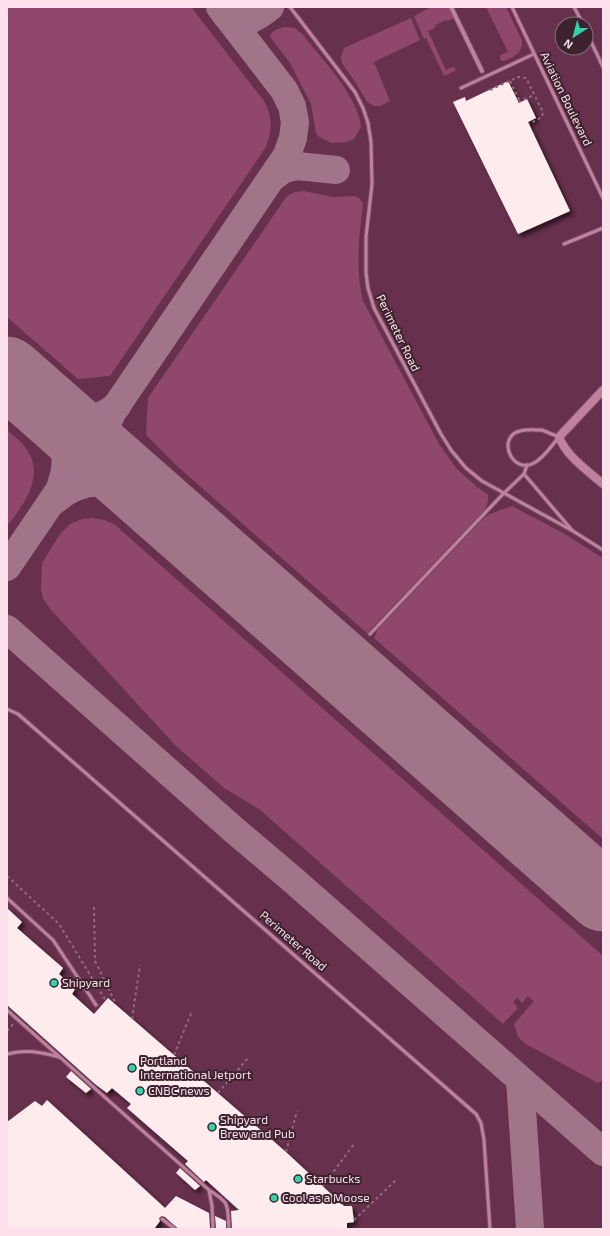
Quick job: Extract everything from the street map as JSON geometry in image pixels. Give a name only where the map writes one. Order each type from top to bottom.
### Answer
[{"type":"street","points":[[451,7],[482,71]]},
{"type":"street","points":[[603,390],[560,437],[566,449],[572,456],[603,484]]},
{"type":"lane","name":"Perimeter Road","points":[[290,7],[355,92],[363,108],[368,124],[371,142],[372,184],[366,237],[366,273],[368,288],[374,308],[429,412],[451,450],[466,468],[482,481],[573,531],[603,550]]},
{"type":"lane","name":"Aviation Boulevard","points":[[512,7],[603,198]]},
{"type":"lane","points":[[574,7],[579,16]]},
{"type":"lane","points":[[594,48],[603,67]]},
{"type":"lane","points":[[461,88],[534,54]]},
{"type":"lane","points":[[564,244],[603,228]]},
{"type":"lane","points":[[521,430],[542,430],[560,437],[533,464],[527,465],[516,463],[509,454],[508,442],[521,430]]},
{"type":"lane","points":[[370,634],[524,474],[527,465]]},
{"type":"lane","points":[[524,474],[573,531]]},
{"type":"lane","name":"Perimeter Road","points":[[7,709],[18,714],[476,1114],[481,1123],[484,1140],[490,1229]]},
{"type":"lane","points":[[7,898],[53,940],[96,1005]]},
{"type":"lane","points":[[7,1010],[209,1190],[223,1199],[226,1202],[229,1229]]},
{"type":"lane","points":[[7,1054],[32,1051],[60,1058]]},
{"type":"lane","points":[[209,1190],[212,1206],[213,1229]]},
{"type":"lane","points":[[162,1219],[175,1229]]},
{"type":"path","points":[[490,90],[518,77],[526,78],[543,112],[543,116],[541,118],[529,124]]},
{"type":"path","points":[[510,81],[519,101],[534,95]]},
{"type":"path","points":[[7,876],[59,924],[106,1001]]},
{"type":"path","points":[[94,907],[95,961],[116,1004]]},
{"type":"path","points":[[132,1018],[140,965]]},
{"type":"path","points":[[174,1055],[192,1011]]},
{"type":"path","points":[[218,1093],[249,1057]]},
{"type":"path","points":[[286,1152],[297,1111]]},
{"type":"path","points":[[323,1186],[354,1144]]},
{"type":"path","points":[[354,1220],[396,1180]]},
{"type":"shaded area","points":[[7,7],[191,7],[264,101],[269,113],[271,124],[266,147],[110,376],[78,379],[7,317]]},
{"type":"shaded area","points":[[431,7],[449,7],[454,18],[435,25],[435,28],[428,31],[446,70],[453,67],[456,69],[455,71],[444,76],[426,38],[424,39],[414,16]]},
{"type":"shaded area","points":[[486,7],[506,7],[522,40],[521,48],[517,54],[504,61],[501,61],[500,55],[508,52]]},
{"type":"shaded area","points":[[411,18],[420,40],[374,62],[390,101],[380,106],[374,106],[367,102],[342,63],[341,57],[344,48]]},
{"type":"shaded area","points":[[284,27],[295,28],[302,34],[338,78],[353,103],[358,115],[361,127],[354,139],[347,142],[332,143],[319,137],[316,133],[311,104],[290,63],[270,37],[273,31]]},
{"type":"shaded area","points":[[304,191],[332,197],[355,196],[360,199],[363,204],[358,264],[363,301],[439,444],[457,469],[488,495],[485,510],[367,633],[177,466],[146,435],[148,398],[287,196],[295,192]]},
{"type":"shaded area","points":[[7,430],[27,450],[32,460],[34,470],[33,480],[26,500],[7,526]]},
{"type":"shaded area","points":[[512,506],[563,533],[603,558],[603,839],[374,638],[378,629],[485,517]]},
{"type":"shaded area","points":[[93,518],[114,524],[603,956],[603,1080],[598,1083],[526,1044],[518,1037],[514,1024],[534,1001],[528,996],[522,1003],[517,998],[513,1002],[517,1006],[517,1009],[503,1024],[259,809],[224,788],[175,745],[52,611],[43,599],[41,588],[42,563],[60,534],[70,524],[82,519]]},
{"type":"building","points":[[508,81],[519,103],[527,99],[536,118],[528,122],[570,211],[518,234],[453,102],[465,97],[466,101]]},
{"type":"building","name":"Portland International Jetport","points":[[7,908],[22,922],[17,928],[63,968],[59,974],[75,989],[72,994],[94,1014],[108,998],[286,1152],[344,1206],[352,1206],[354,1222],[347,1223],[347,1229],[232,1229],[231,1211],[239,1210],[206,1180],[204,1182],[185,1164],[188,1161],[127,1108],[131,1104],[112,1088],[107,1093],[95,1084],[7,1005]]},
{"type":"building","points":[[71,1071],[91,1089],[86,1093],[66,1077]]},
{"type":"building","points":[[47,1100],[165,1208],[176,1196],[209,1213],[210,1229],[178,1229],[162,1216],[159,1218],[160,1221],[154,1229],[7,1229],[7,1122],[35,1101],[42,1106]]},
{"type":"building","points":[[180,1168],[200,1186],[195,1190],[176,1173]]},
{"type":"building","points":[[215,1216],[226,1221],[226,1229],[216,1229]]},
{"type":"taxiway","points":[[7,567],[287,155],[293,138],[295,122],[292,106],[284,90],[220,7]]},
{"type":"taxiway","points":[[226,15],[232,19],[244,21],[254,18],[270,7]]},
{"type":"taxiway","points":[[273,177],[284,169],[297,166],[336,170]]},
{"type":"taxiway","points":[[46,406],[57,425],[64,444],[66,463],[61,485]]},
{"type":"taxiway","points":[[46,406],[65,416],[82,420],[90,420],[98,417],[117,406]]},
{"type":"taxiway","points":[[111,415],[107,424],[106,440],[111,456],[126,477]]},
{"type":"taxiway","points":[[54,501],[66,492],[78,486],[103,482],[127,488],[152,500]]},
{"type":"taxiway","points":[[7,629],[234,830],[603,1152]]},
{"type":"taxiway","points":[[520,1080],[530,1229]]},
{"type":"runway","points":[[7,372],[603,896]]},
{"type":"place","name":"Shipyard","points":[[54,983]]},
{"type":"place","name":"Portland International Jetport","points":[[132,1068]]},
{"type":"place","name":"CNBC news","points":[[140,1091]]},
{"type":"place","name":"Shipyard Brew and Pub","points":[[212,1127]]},
{"type":"place","name":"Starbucks","points":[[298,1179]]},
{"type":"place","name":"Cool as a Moose","points":[[274,1198]]}]
